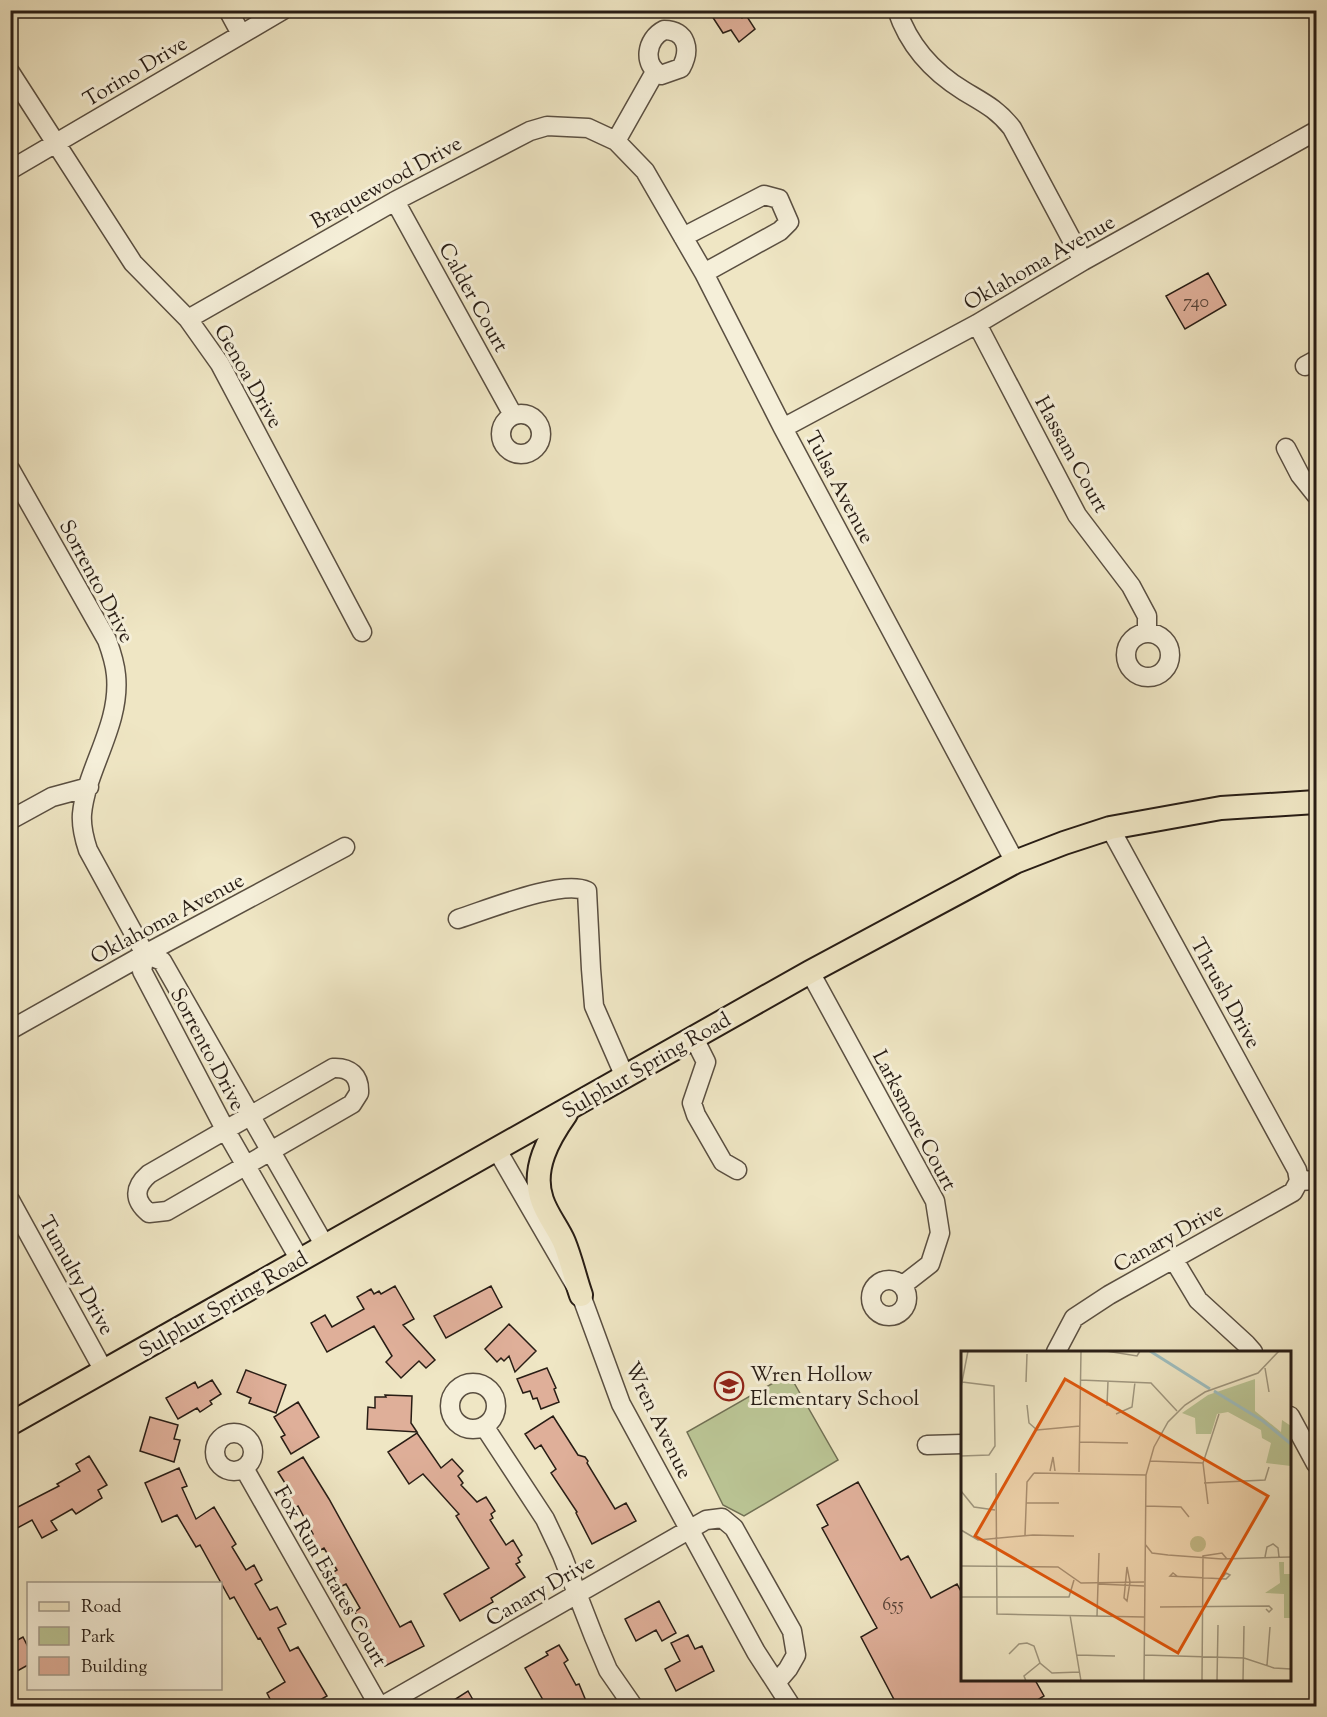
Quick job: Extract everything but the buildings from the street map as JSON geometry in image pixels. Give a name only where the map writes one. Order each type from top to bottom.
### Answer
[{"type":"main road","name":"Sulphur Spring Road","points":[[10,1424],[810,972],[1015,862],[1110,828],[1221,808],[1317,802]]},
{"type":"main road","points":[[571,1108],[552,1134],[539,1173],[539,1183],[542,1200],[564,1242],[581,1295]]},
{"type":"street","points":[[228,10],[241,34]]},
{"type":"street","name":"Torino Drive","points":[[10,170],[283,10]]},
{"type":"street","points":[[897,10],[904,29],[919,54],[943,76],[1002,114],[1012,128],[1083,261]]},
{"type":"street","name":"Genoa Drive","points":[[10,72],[133,263],[188,319],[220,364],[362,632]]},
{"type":"street","points":[[616,141],[655,72]]},
{"type":"street","name":"Braquewood Drive","points":[[188,319],[395,201],[530,131],[547,126],[588,128],[616,141]]},
{"type":"street","name":"Oklahoma Avenue","points":[[783,428],[977,324],[1083,261],[1317,131]]},
{"type":"street","name":"Tulsa Avenue","points":[[616,141],[645,171],[704,273],[783,428],[1015,862]]},
{"type":"street","points":[[683,237],[764,195],[779,199],[789,222],[780,231],[704,273]]},
{"type":"street","name":"Calder Court","points":[[395,201],[513,415]]},
{"type":"street","name":"Hassam Court","points":[[977,324],[1077,515],[1131,586],[1147,616],[1147,633]]},
{"type":"street","points":[[1286,448],[1300,475],[1317,495]]},
{"type":"street","name":"Sorrento Drive","points":[[10,469],[106,640],[112,657],[116,677],[111,722],[82,814],[83,832],[88,850],[145,954],[142,971],[226,1131],[300,1260]]},
{"type":"street","points":[[10,820],[52,797],[89,787]]},
{"type":"street","name":"Thrush Drive","points":[[1110,828],[1297,1170],[1308,1181]]},
{"type":"street","name":"Oklahoma Avenue","points":[[10,1030],[145,954],[345,847]]},
{"type":"street","points":[[458,919],[550,889],[582,888],[587,891],[594,1006],[625,1077]]},
{"type":"street","name":"Sorrento Drive","points":[[145,954],[162,961],[325,1246]]},
{"type":"street","name":"Larksmore Court","points":[[810,972],[935,1201],[940,1233],[930,1264],[903,1285]]},
{"type":"street","points":[[694,1038],[706,1062],[692,1103],[696,1115],[723,1161],[737,1170]]},
{"type":"street","name":"Sorrento Drive","points":[[333,1068],[343,1068],[356,1078],[359,1094],[352,1104],[271,1152],[167,1211],[149,1213],[140,1205],[137,1191],[141,1181],[149,1174],[251,1115],[333,1068]]},
{"type":"street","name":"Wren Avenue","points":[[497,1150],[581,1295],[621,1404],[756,1652],[791,1707]]},
{"type":"street","name":"Canary Drive","points":[[1057,1351],[1074,1318],[1109,1295],[1293,1192],[1308,1181]]},
{"type":"street","name":"Tumulty Drive","points":[[10,1200],[104,1371]]},
{"type":"street","points":[[1174,1260],[1198,1300],[1251,1351]]},
{"type":"street","points":[[1291,1418],[1317,1464]]},
{"type":"street","points":[[484,1426],[545,1519],[562,1554],[608,1670],[633,1707]]},
{"type":"street","points":[[927,1445],[961,1443]]},
{"type":"street","name":"Fox Run Estates Court","points":[[244,1468],[381,1707]]},
{"type":"street","name":"Canary Drive","points":[[381,1707],[706,1520],[723,1518],[734,1528],[792,1631],[796,1655],[776,1683]]},
{"type":"green space","points":[[789,1374],[838,1460],[744,1516],[723,1505],[687,1432]]},
{"type":"place","name":"Wren Hollow Elementary School","points":[[729,1386]]}]
